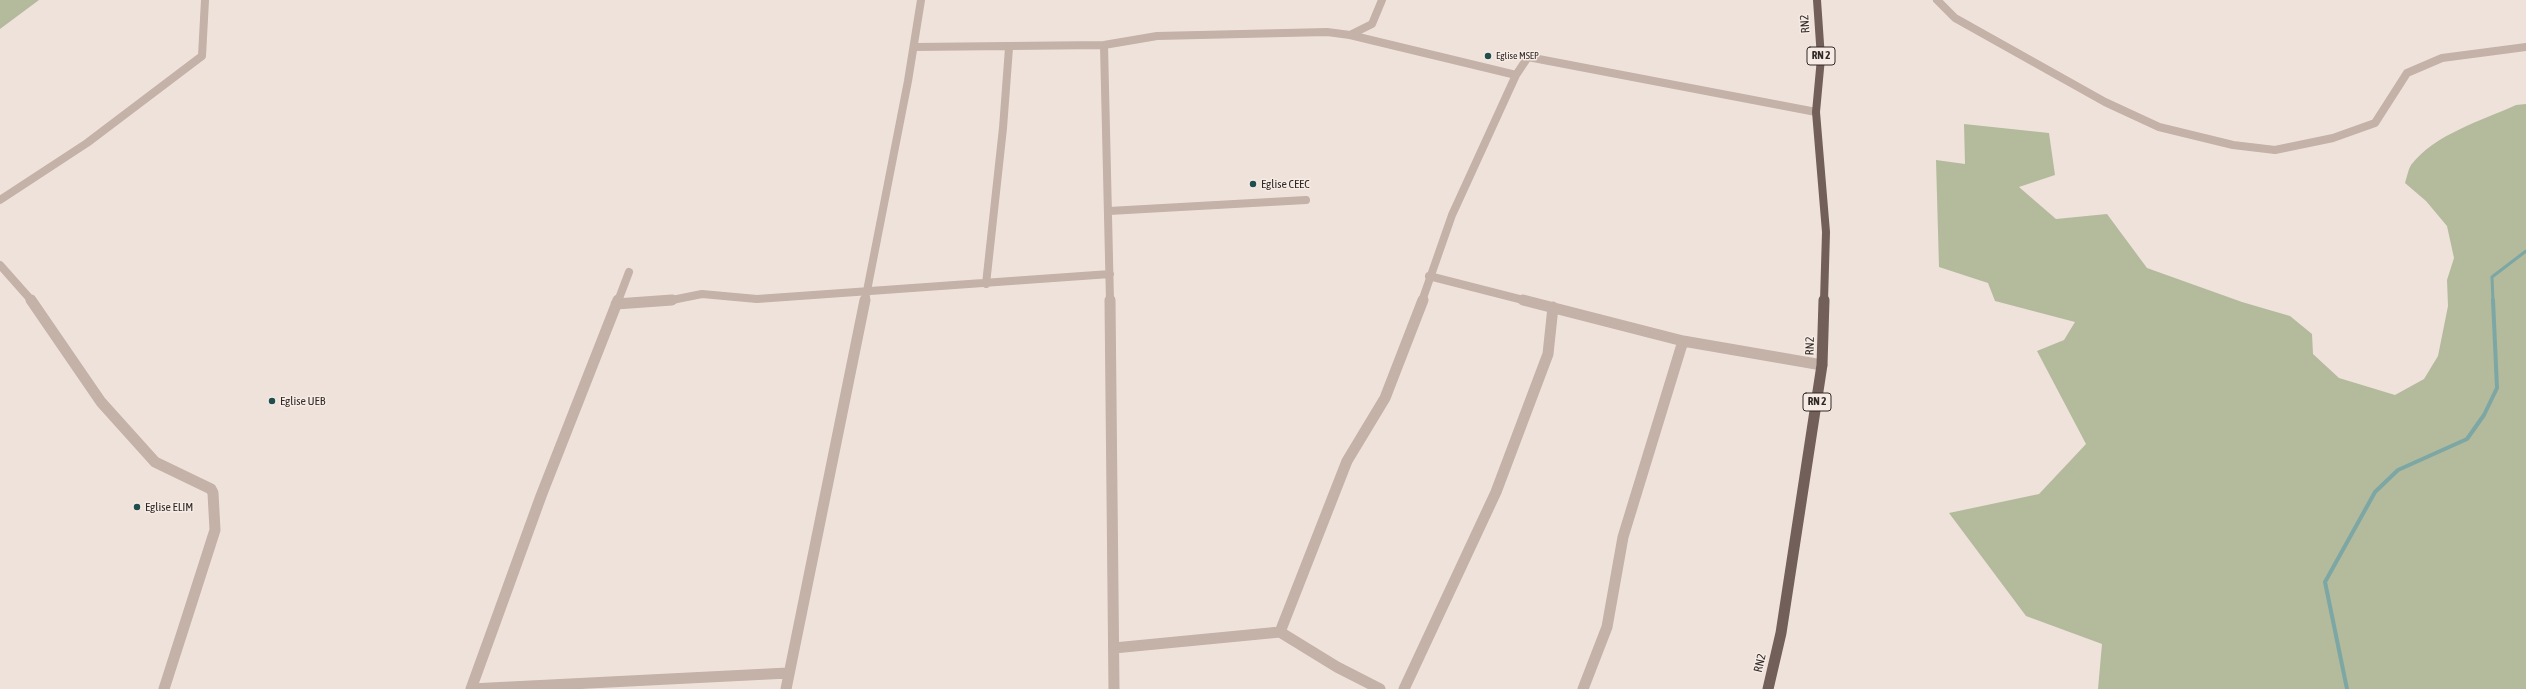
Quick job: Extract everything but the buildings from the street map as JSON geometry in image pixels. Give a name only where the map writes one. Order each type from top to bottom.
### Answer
[{"type":"main road","name":"RN2","points":[[1768,689],[1781,633],[1822,365],[1826,232],[1816,112],[1821,58],[1817,0]]},
{"type":"street","points":[[0,200],[87,143],[202,56],[205,0]]},
{"type":"street","points":[[786,689],[788,673],[867,291],[914,47],[921,0]]},
{"type":"street","points":[[1350,35],[1367,30],[1378,15],[1382,0]]},
{"type":"street","points":[[1937,0],[1955,18],[2105,102],[2159,127],[2233,145],[2275,150],[2333,138],[2376,123],[2408,73],[2442,58],[2526,47]]},
{"type":"street","points":[[914,47],[1009,48],[1104,45],[1157,36],[1326,32],[1350,35],[1516,75]]},
{"type":"street","points":[[1104,45],[1110,274],[1114,689]]},
{"type":"street","points":[[986,284],[1003,128],[1009,48]]},
{"type":"street","points":[[1280,632],[1347,461],[1385,398],[1409,339],[1429,276],[1452,215],[1516,75],[1528,57],[1535,57],[1816,112]]},
{"type":"street","points":[[1109,211],[1306,200]]},
{"type":"street","points":[[0,265],[32,302],[101,402],[154,462],[211,489],[213,492],[215,530],[164,689]]},
{"type":"street","points":[[629,272],[540,496],[471,689],[628,686],[788,673]]},
{"type":"street","points":[[616,304],[662,302],[702,294],[757,299],[986,284],[1110,274]]},
{"type":"street","points":[[1429,276],[1683,341],[1822,365]]},
{"type":"street","points":[[1404,689],[1496,492],[1548,354],[1553,307]]},
{"type":"street","points":[[1583,689],[1607,627],[1623,537],[1683,341]]},
{"type":"street","points":[[1114,648],[1280,632],[1337,666],[1380,689]]},
{"type":"green space","points":[[0,0],[39,0],[0,29]]},
{"type":"green space","points":[[2526,104],[2526,689],[2098,689],[2102,644],[2026,616],[1949,513],[2039,494],[2086,444],[2037,351],[2064,340],[2075,322],[1995,301],[1988,283],[1939,267],[1936,160],[1965,164],[1964,124],[2049,133],[2055,175],[2019,187],[2056,219],[2107,214],[2147,268],[2242,302],[2290,316],[2312,334],[2313,354],[2339,378],[2395,395],[2424,379],[2438,356],[2448,306],[2447,280],[2454,258],[2447,226],[2426,201],[2405,183],[2410,167],[2421,154],[2459,129],[2516,105]]},
{"type":"waterway","points":[[2493,301],[2492,277],[2526,251]]},
{"type":"waterway","points":[[2347,689],[2325,582],[2375,492],[2398,470],[2467,439],[2484,415],[2497,388],[2493,300]]},
{"type":"place","name":"Eglise MSEP","points":[[1488,56]]},
{"type":"place","name":"Eglise CEEC","points":[[1253,184]]},
{"type":"place","name":"Eglise UEB","points":[[272,401]]},
{"type":"place","name":"Eglise ELIM","points":[[137,507]]}]
